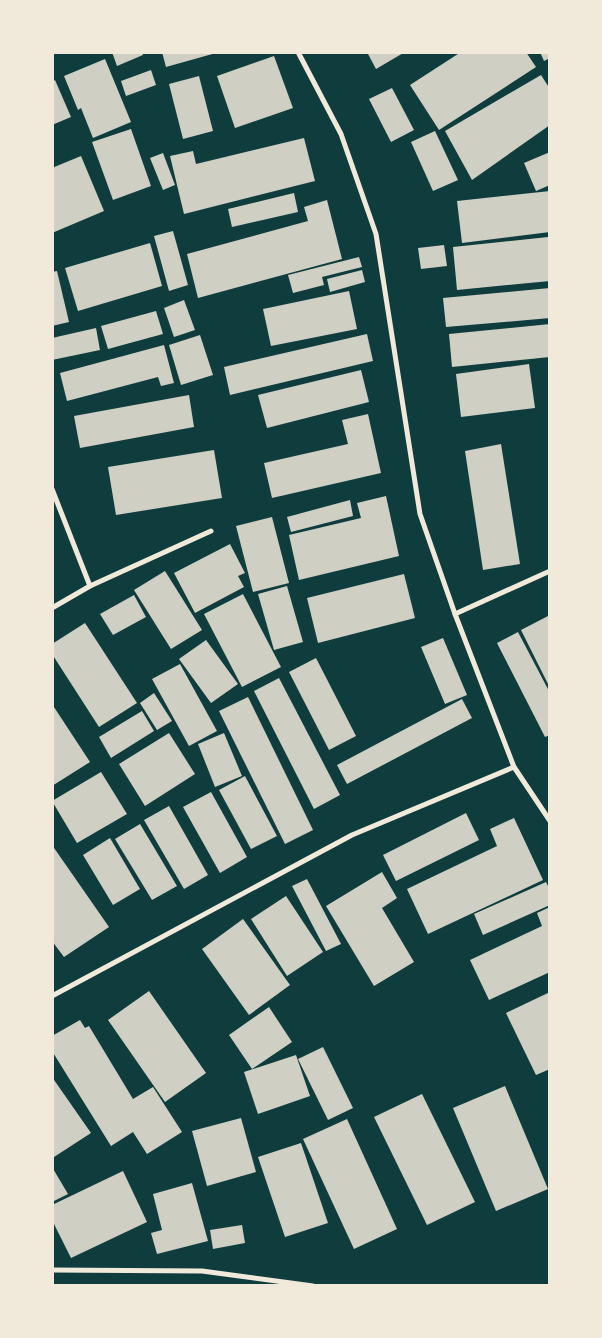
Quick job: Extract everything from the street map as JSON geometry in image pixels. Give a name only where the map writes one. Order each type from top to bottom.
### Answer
[{"type":"street","points":[[298,52],[341,134],[376,234],[420,514],[455,614],[514,767],[550,821]]},
{"type":"street","points":[[52,489],[90,586]]},
{"type":"street","points":[[52,608],[90,586],[211,530]]},
{"type":"street","points":[[455,614],[550,570]]},
{"type":"street","points":[[52,996],[352,835],[514,767]]},
{"type":"street","points":[[52,1270],[202,1271],[313,1286]]},
{"type":"building","points":[[112,52],[142,52],[143,55],[117,66]]},
{"type":"building","points":[[162,52],[216,52],[216,53],[166,67]]},
{"type":"building","points":[[367,52],[405,52],[376,69]]},
{"type":"building","points":[[461,52],[526,52],[536,67],[439,130],[410,85]]},
{"type":"building","points":[[540,52],[550,52],[550,58],[544,61]]},
{"type":"building","points":[[274,56],[293,108],[235,128],[217,76]]},
{"type":"building","points":[[105,59],[131,122],[93,138],[81,108],[78,110],[64,76]]},
{"type":"building","points":[[151,70],[156,85],[126,96],[121,81]]},
{"type":"building","points":[[541,75],[550,89],[550,125],[472,180],[445,131]]},
{"type":"building","points":[[199,76],[213,131],[183,139],[169,84]]},
{"type":"building","points":[[55,80],[71,117],[52,125],[52,82]]},
{"type":"building","points":[[392,88],[414,130],[391,142],[369,99]]},
{"type":"building","points":[[131,129],[151,186],[113,200],[92,142]]},
{"type":"building","points":[[435,131],[458,180],[433,191],[411,142]]},
{"type":"building","points":[[304,138],[315,181],[184,214],[170,156],[193,151],[196,164]]},
{"type":"building","points":[[550,152],[550,185],[536,191],[524,163]]},
{"type":"building","points":[[163,153],[175,185],[163,190],[150,158]]},
{"type":"building","points":[[81,156],[104,211],[52,233],[52,168]]},
{"type":"building","points":[[550,191],[550,232],[462,243],[457,201]]},
{"type":"building","points":[[294,193],[298,212],[232,227],[228,209]]},
{"type":"building","points":[[327,200],[342,259],[198,298],[187,254],[308,221],[304,207]]},
{"type":"building","points":[[173,231],[188,285],[169,291],[154,236]]},
{"type":"building","points":[[548,237],[550,281],[457,290],[453,247]]},
{"type":"building","points":[[150,243],[162,286],[78,311],[65,268]]},
{"type":"building","points":[[444,245],[447,266],[421,269],[418,248]]},
{"type":"building","points":[[359,257],[362,267],[322,277],[324,285],[293,293],[288,275]]},
{"type":"building","points":[[362,270],[365,282],[330,292],[327,279]]},
{"type":"building","points":[[57,271],[69,322],[52,326],[52,272]]},
{"type":"building","points":[[550,288],[550,318],[446,327],[443,298]]},
{"type":"building","points":[[349,291],[357,329],[271,346],[263,309]]},
{"type":"building","points":[[184,300],[195,330],[174,337],[164,308]]},
{"type":"building","points":[[156,311],[163,334],[108,349],[101,326]]},
{"type":"building","points":[[550,324],[550,357],[452,367],[449,334]]},
{"type":"building","points":[[96,328],[100,350],[52,360],[52,338]]},
{"type":"building","points":[[367,334],[373,361],[230,395],[224,367]]},
{"type":"building","points":[[200,335],[213,375],[181,385],[169,345]]},
{"type":"building","points":[[164,345],[174,383],[161,386],[158,377],[67,401],[60,373]]},
{"type":"building","points":[[529,364],[535,408],[461,417],[456,374]]},
{"type":"building","points":[[361,370],[369,402],[267,428],[258,395]]},
{"type":"building","points":[[189,395],[194,427],[80,448],[74,416]]},
{"type":"building","points":[[368,414],[381,473],[272,498],[264,463],[348,444],[342,420]]},
{"type":"building","points":[[501,444],[520,564],[483,570],[465,451]]},
{"type":"building","points":[[214,450],[222,498],[116,515],[108,467]]},
{"type":"building","points":[[386,496],[399,556],[299,580],[289,535],[361,518],[357,503]]},
{"type":"building","points":[[350,500],[353,516],[291,532],[287,517]]},
{"type":"building","points":[[272,517],[289,583],[253,592],[236,526]]},
{"type":"building","points":[[230,544],[245,573],[238,576],[244,587],[195,613],[174,573]]},
{"type":"building","points":[[165,571],[202,630],[171,649],[134,590]]},
{"type":"building","points":[[404,574],[415,618],[318,643],[307,598]]},
{"type":"building","points":[[287,586],[303,642],[274,650],[258,594]]},
{"type":"building","points":[[243,594],[281,667],[242,687],[204,614]]},
{"type":"building","points":[[134,595],[146,617],[113,635],[100,614]]},
{"type":"building","points":[[550,615],[550,688],[521,630]]},
{"type":"building","points":[[85,623],[137,703],[99,727],[52,654],[52,644]]},
{"type":"building","points":[[518,632],[550,693],[550,735],[545,737],[497,643]]},
{"type":"building","points":[[443,638],[467,695],[445,704],[421,647]]},
{"type":"building","points":[[206,640],[238,684],[211,703],[179,659]]},
{"type":"building","points":[[316,658],[356,736],[329,750],[289,672]]},
{"type":"building","points":[[180,664],[217,731],[189,746],[152,679]]},
{"type":"building","points":[[279,678],[340,795],[314,809],[254,691]]},
{"type":"building","points":[[154,693],[172,721],[157,730],[140,703]]},
{"type":"building","points":[[248,697],[313,830],[285,844],[219,711]]},
{"type":"building","points":[[462,699],[472,718],[347,784],[337,765]]},
{"type":"building","points":[[52,704],[90,762],[52,786]]},
{"type":"building","points":[[142,711],[154,731],[111,758],[99,737]]},
{"type":"building","points":[[169,733],[195,774],[145,806],[119,764]]},
{"type":"building","points":[[224,733],[242,776],[215,787],[198,744]]},
{"type":"building","points":[[101,772],[127,814],[77,843],[52,801]]},
{"type":"building","points":[[245,776],[277,836],[251,849],[219,790]]},
{"type":"building","points":[[211,792],[247,857],[220,873],[183,807]]},
{"type":"building","points":[[169,806],[208,875],[184,889],[144,820]]},
{"type":"building","points":[[466,813],[479,840],[396,881],[383,855]]},
{"type":"building","points":[[514,818],[543,880],[428,934],[407,889],[497,846],[490,829]]},
{"type":"building","points":[[140,824],[177,886],[152,900],[115,839]]},
{"type":"building","points":[[110,838],[140,889],[113,905],[83,855]]},
{"type":"building","points":[[52,845],[109,927],[64,957],[52,941]]},
{"type":"building","points":[[382,872],[397,898],[382,908],[414,962],[374,986],[326,906]]},
{"type":"building","points":[[307,879],[341,944],[326,951],[292,886]]},
{"type":"building","points":[[546,882],[550,890],[550,905],[483,935],[474,914]]},
{"type":"building","points":[[286,896],[323,952],[287,976],[251,919]]},
{"type":"building","points":[[550,907],[550,972],[489,1000],[470,960],[542,926],[537,913]]},
{"type":"building","points":[[243,919],[290,985],[249,1015],[202,949]]},
{"type":"building","points":[[149,991],[206,1073],[165,1102],[108,1020]]},
{"type":"building","points":[[550,992],[550,1069],[536,1075],[506,1013]]},
{"type":"building","points":[[269,1007],[292,1042],[252,1069],[229,1035]]},
{"type":"building","points":[[80,1020],[85,1028],[89,1026],[133,1099],[153,1087],[182,1132],[147,1154],[133,1132],[111,1146],[52,1051],[52,1036]]},
{"type":"building","points":[[323,1047],[353,1108],[328,1120],[298,1059]]},
{"type":"building","points":[[296,1055],[310,1096],[258,1114],[244,1072]]},
{"type":"building","points":[[52,1077],[91,1133],[54,1157],[52,1155]]},
{"type":"building","points":[[505,1086],[548,1189],[496,1211],[453,1108]]},
{"type":"building","points":[[422,1094],[475,1202],[427,1225],[374,1117]]},
{"type":"building","points":[[241,1118],[256,1172],[207,1186],[192,1131]]},
{"type":"building","points":[[347,1119],[397,1229],[354,1249],[303,1139]]},
{"type":"building","points":[[301,1143],[328,1223],[285,1237],[258,1157]]},
{"type":"building","points":[[52,1167],[68,1194],[52,1202]]},
{"type":"building","points":[[123,1171],[147,1222],[71,1258],[52,1220],[52,1205]]},
{"type":"building","points":[[192,1183],[208,1241],[157,1254],[151,1233],[162,1230],[153,1194]]},
{"type":"building","points":[[242,1225],[245,1243],[213,1249],[210,1230]]}]
